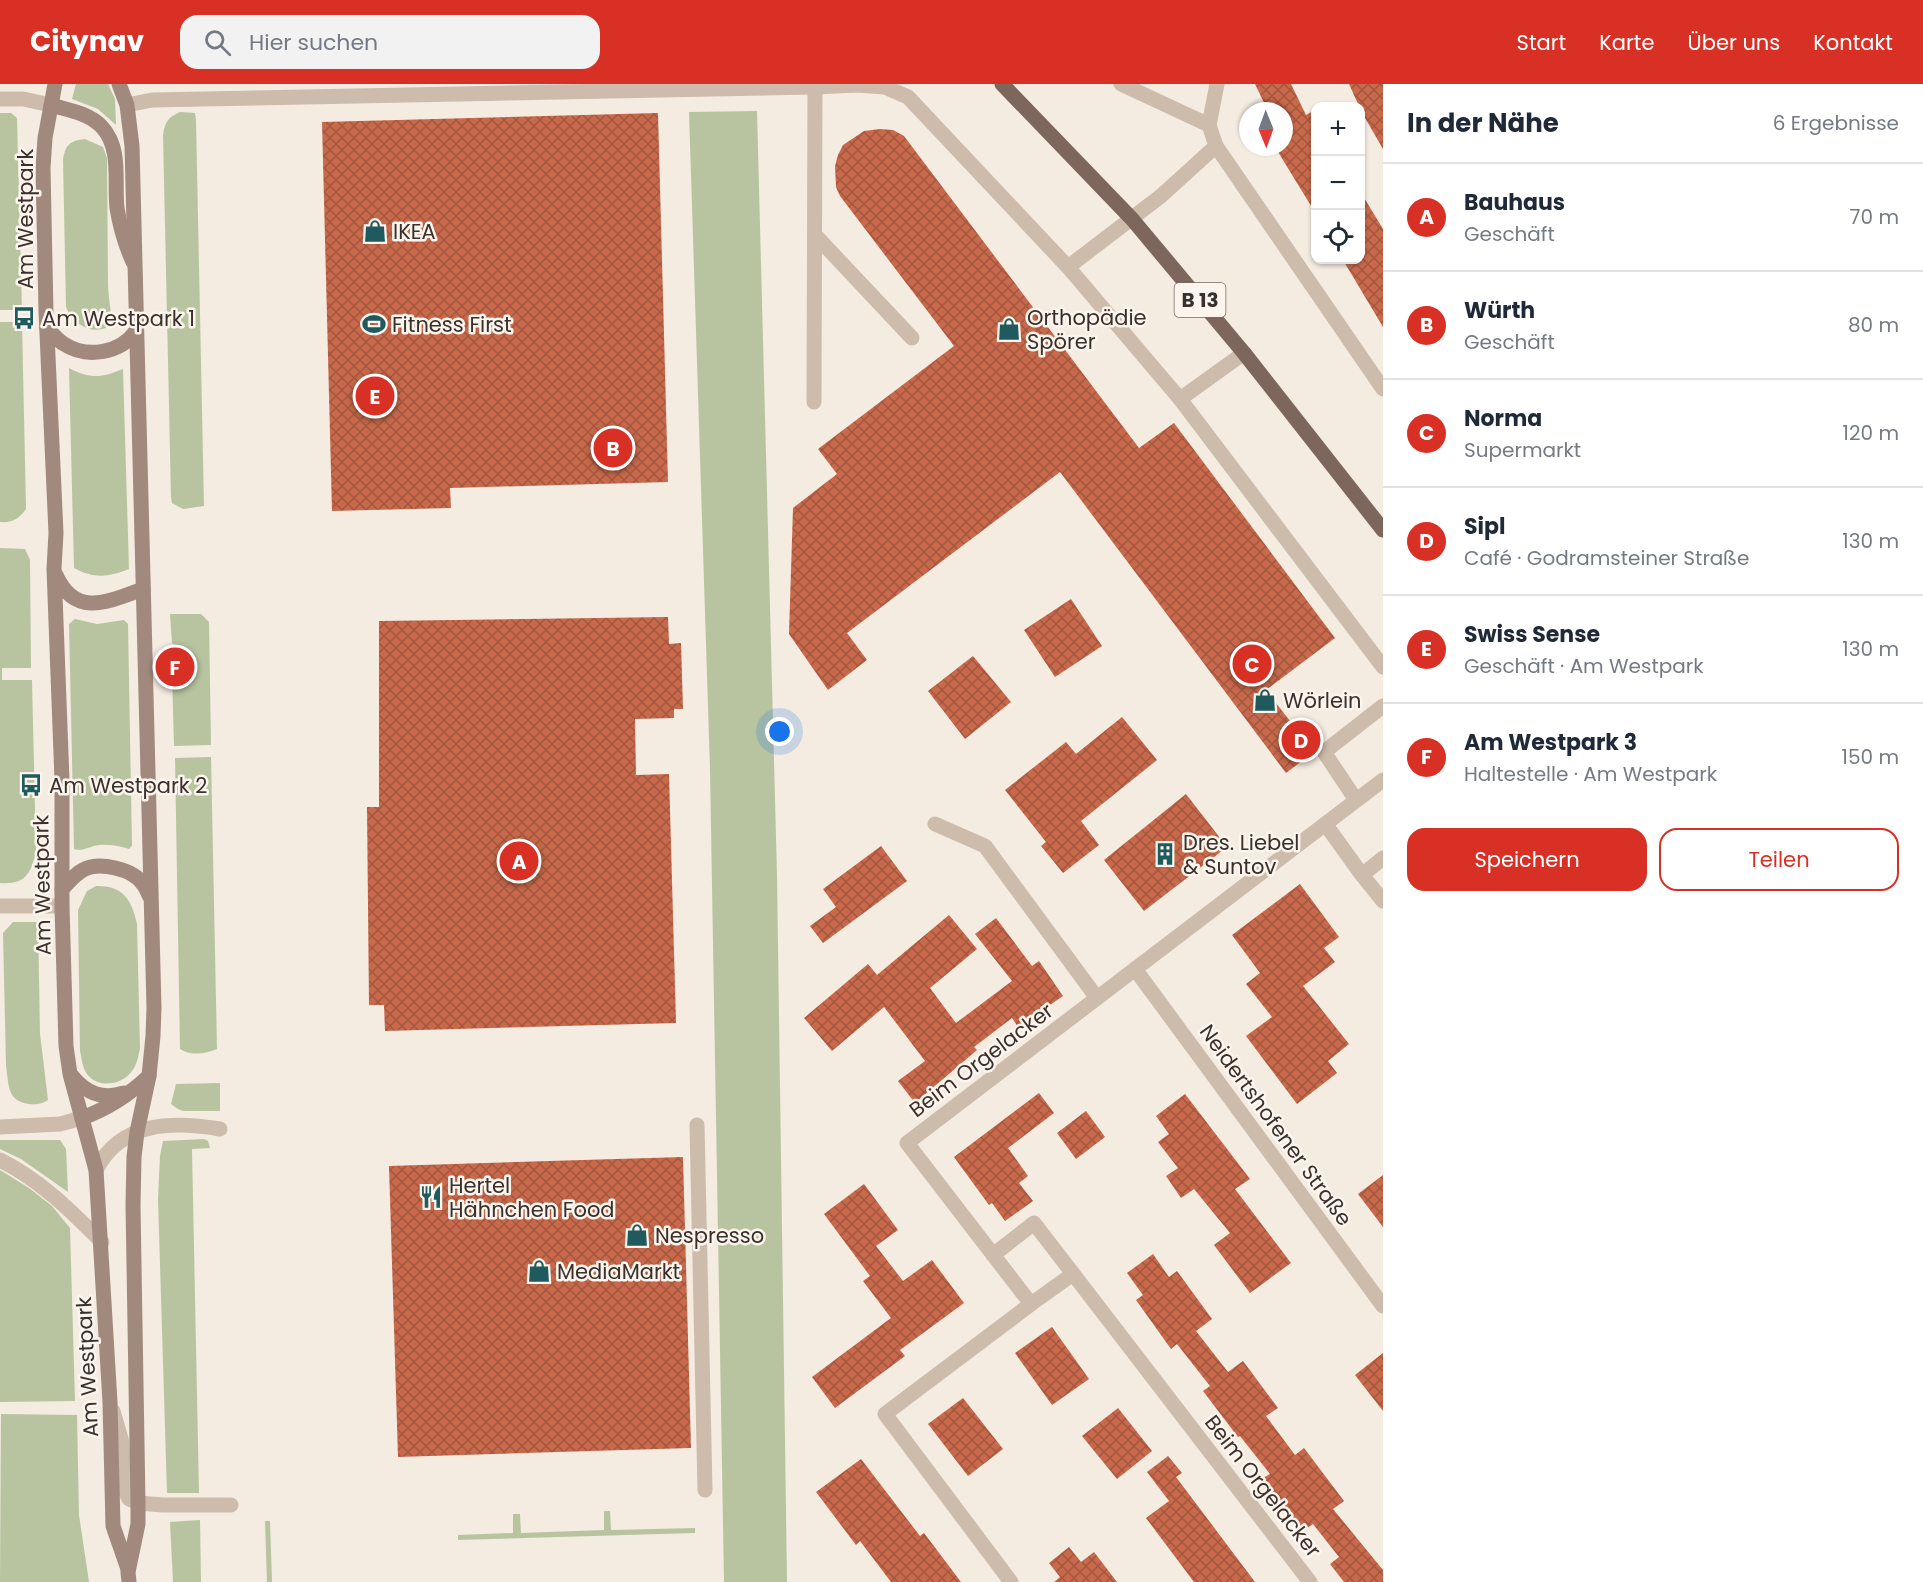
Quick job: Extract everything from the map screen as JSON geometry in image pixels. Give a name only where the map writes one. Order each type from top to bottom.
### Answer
[{"type":"main road","name":"Am Westpark","points":[[55,84],[45,138],[44,168],[47,328],[56,533],[54,569],[62,780],[62,906],[66,1046],[70,1074],[96,1170],[110,1402],[113,1526],[129,1577]]},
{"type":"main road","points":[[82,1118],[138,1094],[149,1076],[153,1036],[132,146],[127,105],[119,84]]},
{"type":"main road","name":"B 13","points":[[1002,84],[1132,219],[1244,352],[1383,530]]},
{"type":"main road","points":[[51,105],[88,117],[100,125],[109,136],[115,159],[120,225],[136,270]]},
{"type":"main road","points":[[47,328],[62,344],[73,349],[96,352],[107,351],[129,342],[136,331]]},
{"type":"main road","points":[[54,569],[62,586],[70,596],[79,601],[104,602],[143,589]]},
{"type":"main road","points":[[62,889],[85,868],[110,867],[122,869],[134,876],[143,884],[150,897]]},
{"type":"main road","points":[[70,1074],[80,1086],[97,1095],[108,1097],[138,1094]]},
{"type":"main road","name":"Am Westpark","points":[[129,1577],[138,1524],[133,1205],[138,1094]]},
{"type":"street","points":[[1121,84],[1209,125]]},
{"type":"street","points":[[1218,84],[1209,125],[1216,146],[1383,389]]},
{"type":"street","points":[[127,105],[152,100],[857,85],[885,87],[908,97],[1068,267],[1180,399],[1383,667]]},
{"type":"street","points":[[814,402],[815,87]]},
{"type":"street","points":[[0,99],[23,99],[51,105]]},
{"type":"street","points":[[1068,267],[1161,196],[1216,146]]},
{"type":"street","points":[[815,235],[912,338]]},
{"type":"street","points":[[1180,399],[1244,352]]},
{"type":"street","points":[[1356,800],[1324,752],[1383,706]]},
{"type":"street","name":"Beim Orgelacker","points":[[1031,1304],[907,1143],[1383,780]]},
{"type":"street","points":[[935,824],[984,846],[1097,998]]},
{"type":"street","points":[[1326,825],[1383,902]]},
{"type":"street","points":[[1362,875],[1383,858]]},
{"type":"street","points":[[0,906],[62,906]]},
{"type":"street","name":"Neidertshofener Straße","points":[[1135,969],[1383,1306]]},
{"type":"street","points":[[138,1094],[153,1119],[161,1125]]},
{"type":"street","points":[[0,1126],[60,1124],[82,1118]]},
{"type":"street","points":[[96,1170],[111,1148],[137,1132],[161,1125],[204,1126],[220,1129]]},
{"type":"street","points":[[697,1125],[705,1490]]},
{"type":"street","points":[[0,1160],[22,1171],[75,1215],[102,1242]]},
{"type":"street","name":"Beim Orgelacker","points":[[993,1255],[1034,1223],[1310,1582]]},
{"type":"street","points":[[1011,1582],[885,1414],[1073,1274]]},
{"type":"street","points":[[110,1402],[122,1442],[124,1489],[129,1499],[138,1503],[163,1505],[231,1505]]},
{"type":"green space","points":[[76,84],[108,84],[115,99],[116,125],[98,109],[72,99]]},
{"type":"green space","points":[[757,111],[777,875],[787,1582],[724,1582],[710,769],[689,112]]},
{"type":"green space","points":[[180,112],[195,113],[196,121],[204,506],[183,509],[172,503],[171,497],[163,135],[168,120]]},
{"type":"green space","points":[[0,113],[11,113],[17,118],[22,310],[0,310]]},
{"type":"green space","points":[[85,139],[103,147],[107,158],[108,284],[111,325],[98,330],[79,324],[66,307],[63,159],[70,144]]},
{"type":"green space","points":[[0,322],[22,322],[26,509],[15,520],[8,522],[0,522]]},
{"type":"green space","points":[[69,368],[90,376],[123,369],[129,569],[115,574],[102,576],[88,574],[74,568]]},
{"type":"green space","points":[[0,548],[25,549],[30,560],[31,668],[2,668],[2,680],[32,680],[36,851],[32,866],[26,876],[9,883],[0,883]]},
{"type":"green space","points":[[170,614],[201,614],[209,622],[211,745],[174,746],[172,675],[182,674],[181,651],[172,643]]},
{"type":"green space","points":[[75,619],[97,624],[124,620],[128,624],[132,846],[129,849],[103,845],[80,850],[74,849],[69,624]]},
{"type":"green space","points":[[211,757],[217,1049],[193,1053],[180,1049],[175,758]]},
{"type":"green space","points":[[96,886],[105,886],[120,891],[129,901],[137,924],[140,1049],[136,1064],[128,1076],[110,1083],[97,1082],[87,1074],[80,1051],[78,910],[87,891]]},
{"type":"green space","points":[[13,922],[38,922],[40,1034],[48,1100],[37,1104],[22,1102],[13,1096],[6,1066],[3,933]]},
{"type":"green space","points":[[220,1083],[220,1111],[183,1111],[171,1104],[176,1084]]},
{"type":"green space","points":[[204,1139],[208,1141],[210,1148],[192,1149],[199,1493],[167,1493],[158,1199],[160,1156],[163,1141]]},
{"type":"green space","points":[[0,1140],[60,1140],[66,1149],[68,1192],[21,1159],[0,1149]]},
{"type":"green space","points":[[0,1170],[52,1206],[70,1228],[75,1401],[0,1402]]},
{"type":"green space","points":[[1,1414],[77,1415],[79,1515],[89,1582],[0,1582]]},
{"type":"green space","points":[[604,1511],[610,1511],[611,1530],[695,1528],[695,1533],[458,1540],[458,1535],[513,1533],[513,1514],[520,1514],[521,1533],[604,1530]]},
{"type":"green space","points":[[200,1520],[201,1582],[173,1582],[170,1522]]},
{"type":"green space","points":[[265,1521],[270,1521],[272,1582],[267,1582]]},
{"type":"building","points":[[1255,84],[1291,84],[1306,115],[1311,112],[1311,206],[1281,156],[1293,156],[1293,102],[1264,102]]},
{"type":"building","points":[[1349,84],[1383,84],[1383,149],[1365,118],[1365,102],[1357,102]]},
{"type":"building","points":[[658,113],[668,482],[450,488],[451,508],[332,511],[322,122]]},
{"type":"building","points":[[893,130],[904,136],[1139,448],[1174,423],[1335,638],[1266,690],[1314,752],[1286,773],[1060,472],[847,633],[867,660],[828,690],[789,634],[793,508],[837,474],[818,449],[954,346],[840,196],[836,187],[835,166],[843,145],[864,131]]},
{"type":"building","points":[[1365,199],[1383,229],[1383,327],[1345,264],[1365,264]]},
{"type":"building","points":[[1071,599],[1102,646],[1055,677],[1024,630]]},
{"type":"building","points":[[668,617],[669,644],[681,643],[683,709],[674,709],[674,718],[635,719],[636,775],[669,774],[676,1023],[385,1031],[384,1005],[369,1005],[367,807],[379,807],[379,621]]},
{"type":"building","points":[[973,656],[1011,702],[965,739],[928,691]]},
{"type":"building","points":[[1122,717],[1157,760],[1081,821],[1099,845],[1063,873],[1041,846],[1046,842],[1005,790],[1066,742],[1076,754]]},
{"type":"building","name":"Dres. Liebel & Suntov","points":[[1186,794],[1227,847],[1144,911],[1104,860]]},
{"type":"building","points":[[881,846],[907,881],[823,943],[810,926],[836,907],[823,889]]},
{"type":"building","points":[[1300,884],[1339,937],[1324,948],[1335,962],[1303,986],[1349,1044],[1328,1061],[1337,1073],[1297,1104],[1246,1036],[1272,1017],[1246,984],[1260,973],[1232,935]]},
{"type":"building","points":[[949,915],[977,949],[930,988],[956,1023],[1012,981],[975,934],[996,918],[1032,966],[1039,961],[1063,996],[1018,1027],[1012,1018],[974,1047],[977,1050],[915,1103],[898,1081],[925,1061],[884,1007],[832,1051],[804,1018],[868,964],[877,975]]},
{"type":"building","points":[[1039,1093],[1054,1113],[1008,1148],[1028,1176],[1019,1183],[1033,1201],[1005,1221],[992,1203],[989,1205],[954,1157]]},
{"type":"building","points":[[1185,1094],[1250,1179],[1235,1189],[1291,1263],[1250,1293],[1214,1245],[1230,1233],[1194,1189],[1181,1198],[1166,1176],[1178,1168],[1158,1142],[1169,1134],[1156,1116]]},
{"type":"building","points":[[1086,1111],[1105,1137],[1076,1159],[1057,1133]]},
{"type":"building","name":"MediaMarkt","points":[[683,1157],[691,1448],[398,1457],[389,1166]]},
{"type":"building","points":[[1383,1175],[1383,1227],[1358,1194]]},
{"type":"building","points":[[864,1184],[898,1230],[876,1246],[903,1281],[932,1260],[964,1303],[900,1350],[905,1356],[835,1408],[812,1377],[891,1318],[863,1281],[870,1276],[824,1214]]},
{"type":"building","points":[[1153,1254],[1169,1277],[1177,1271],[1212,1319],[1196,1331],[1228,1372],[1243,1361],[1278,1408],[1266,1416],[1295,1455],[1304,1448],[1344,1501],[1333,1509],[1383,1570],[1383,1582],[1344,1582],[1330,1564],[1339,1557],[1313,1524],[1303,1531],[1263,1478],[1270,1474],[1203,1391],[1210,1386],[1177,1344],[1171,1349],[1136,1300],[1143,1295],[1127,1273]]},
{"type":"building","points":[[1052,1327],[1089,1379],[1052,1405],[1015,1353]]},
{"type":"building","points":[[1383,1353],[1383,1411],[1355,1375]]},
{"type":"building","points":[[963,1398],[1003,1449],[968,1476],[928,1424]]},
{"type":"building","points":[[1118,1408],[1152,1451],[1117,1479],[1082,1436]]},
{"type":"building","points":[[1168,1456],[1182,1473],[1176,1477],[1255,1582],[1194,1582],[1146,1518],[1169,1501],[1147,1472]]},
{"type":"building","points":[[861,1459],[920,1536],[924,1533],[961,1582],[891,1582],[860,1541],[856,1545],[816,1492]]},
{"type":"building","points":[[1069,1547],[1081,1562],[1094,1552],[1117,1582],[1054,1582],[1060,1577],[1049,1563]]},
{"type":"place","name":"IKEA","points":[[375,231]]},
{"type":"place","name":"Am Westpark 1","points":[[24,318]]},
{"type":"place","name":"Fitness First","points":[[374,324]]},
{"type":"place","name":"Orthopädie Spörer","points":[[1009,329]]},
{"type":"place","name":"Swiss Sense","points":[[375,396]]},
{"type":"place","name":"Würth","points":[[613,448]]},
{"type":"place","name":"Norma","points":[[1252,664]]},
{"type":"place","name":"Am Westpark 3","points":[[175,667]]},
{"type":"place","name":"Wörlein","points":[[1265,700]]},
{"type":"place","name":"Sipl","points":[[1301,740]]},
{"type":"place","name":"Am Westpark 2","points":[[31,785]]},
{"type":"place","name":"Dres. Liebel & Suntov","points":[[1165,854]]},
{"type":"place","name":"Bauhaus","points":[[519,861]]},
{"type":"place","name":"Hertel Hähnchen Food","points":[[431,1197]]},
{"type":"place","name":"Nespresso","points":[[637,1235]]},
{"type":"place","name":"MediaMarkt","points":[[539,1271]]}]
